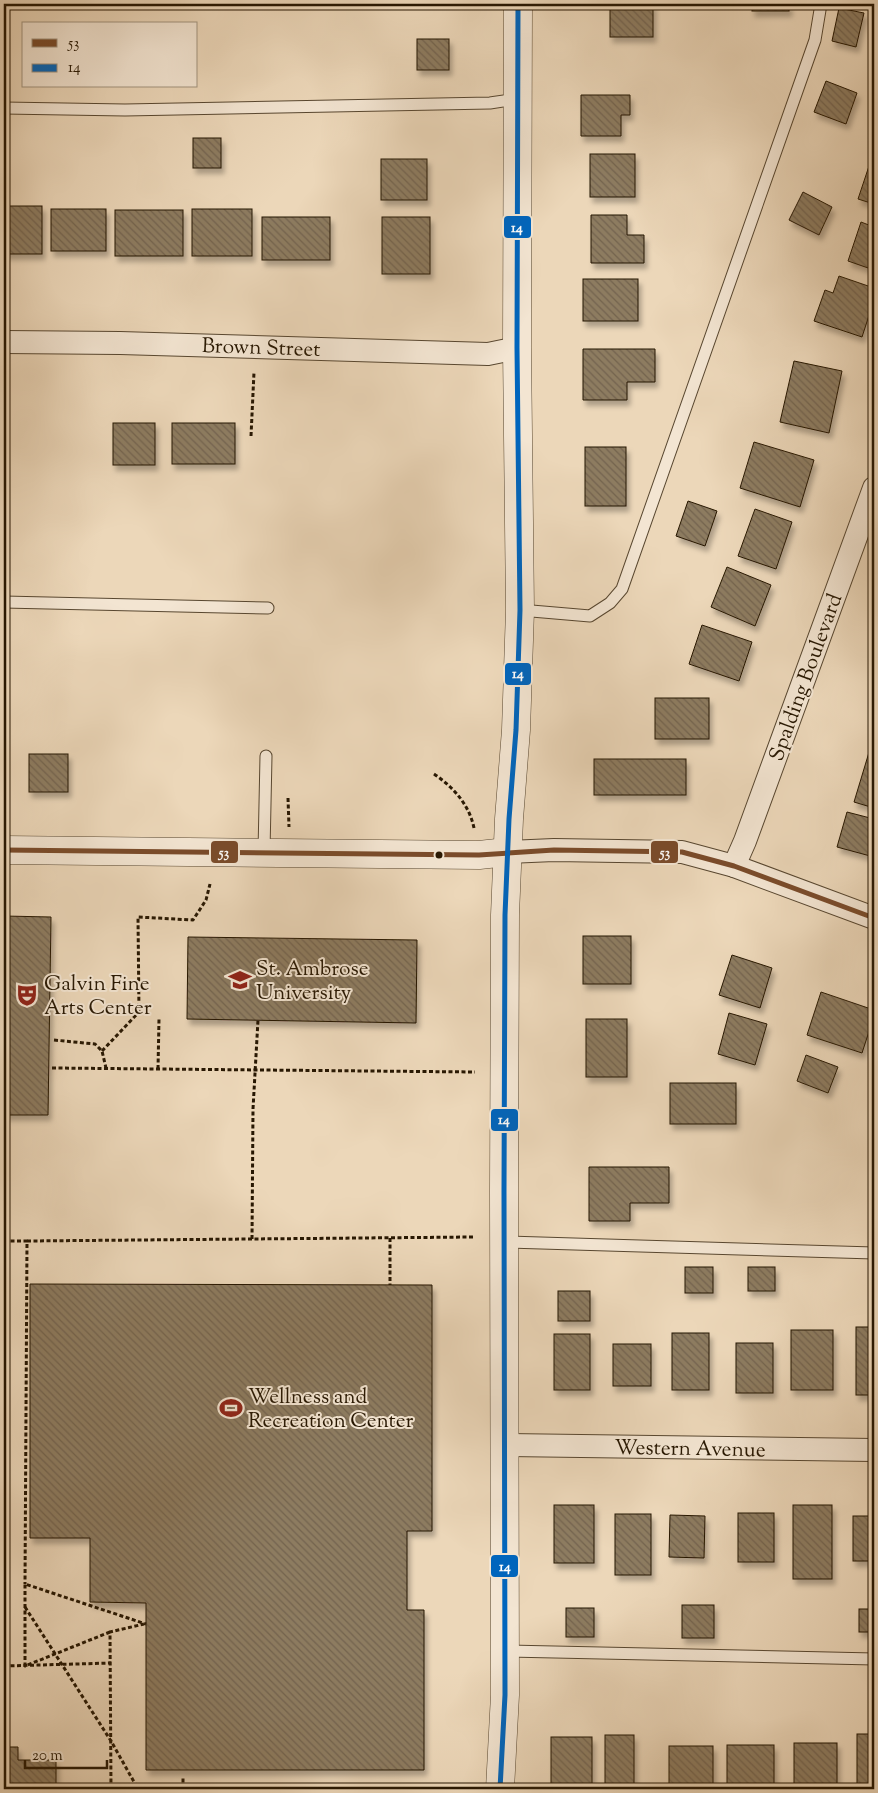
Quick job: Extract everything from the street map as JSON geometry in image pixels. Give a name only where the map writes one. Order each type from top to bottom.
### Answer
[{"type":"street","points":[[500,1789],[505,1696],[505,915],[507,852],[516,730],[520,610],[517,348],[518,4]]},
{"type":"street","name":"Brown Street","points":[[4,342],[120,343],[488,354],[517,348]]},
{"type":"street","name":"Spalding Boulevard","points":[[734,866],[746,841],[874,488]]},
{"type":"street","points":[[4,850],[479,855],[554,850],[682,852],[734,866],[874,918]]},
{"type":"street","name":"Western Avenue","points":[[505,1445],[874,1450]]},
{"type":"lane","points":[[520,610],[590,616],[610,603],[622,589],[815,40],[821,4]]},
{"type":"lane","points":[[4,108],[134,109],[490,103],[517,99]]},
{"type":"lane","points":[[4,602],[268,608]]},
{"type":"lane","points":[[264,852],[266,756]]},
{"type":"lane","points":[[504,1242],[874,1253]]},
{"type":"lane","points":[[504,1651],[874,1659]]},
{"type":"path","points":[[251,436],[254,366]]},
{"type":"path","points":[[434,774],[453,788],[471,815],[476,835]]},
{"type":"path","points":[[288,798],[289,835]]},
{"type":"path","points":[[102,1051],[139,1012],[138,917],[193,920],[206,900],[210,884]]},
{"type":"path","points":[[158,1069],[159,1019]]},
{"type":"path","points":[[252,1239],[254,1070],[258,1020]]},
{"type":"path","points":[[54,1040],[95,1044],[102,1051],[106,1068]]},
{"type":"path","points":[[52,1068],[475,1072]]},
{"type":"path","points":[[4,1242],[473,1237]]},
{"type":"path","points":[[390,1238],[390,1285]]},
{"type":"path","points":[[25,1666],[27,1241]]},
{"type":"path","points":[[25,1584],[146,1624],[110,1632],[25,1666]]},
{"type":"path","points":[[25,1606],[111,1741],[138,1789]]},
{"type":"path","points":[[110,1632],[111,1789]]},
{"type":"path","points":[[4,1666],[111,1663]]},
{"type":"path","points":[[183,1789],[184,1778]]},
{"type":"building","points":[[610,4],[653,4],[653,37],[610,37]]},
{"type":"building","points":[[752,4],[789,4],[789,11],[752,11]]},
{"type":"building","points":[[839,8],[864,13],[856,47],[832,41]]},
{"type":"building","points":[[417,39],[449,39],[449,70],[417,70]]},
{"type":"building","points":[[826,81],[857,93],[846,124],[814,112]]},
{"type":"building","points":[[581,95],[630,95],[630,115],[621,115],[621,136],[581,136]]},
{"type":"building","points":[[193,138],[221,138],[221,168],[193,168]]},
{"type":"building","points":[[874,151],[874,204],[858,199]]},
{"type":"building","points":[[590,154],[635,154],[635,197],[590,197]]},
{"type":"building","points":[[381,159],[427,159],[427,200],[381,200]]},
{"type":"building","points":[[803,192],[832,207],[819,235],[789,220]]},
{"type":"building","points":[[4,206],[42,206],[42,254],[4,254]]},
{"type":"building","points":[[51,209],[106,209],[106,251],[51,251]]},
{"type":"building","points":[[192,209],[252,209],[252,256],[192,256]]},
{"type":"building","points":[[115,210],[183,210],[183,256],[115,256]]},
{"type":"building","points":[[591,215],[627,215],[627,235],[644,235],[644,263],[591,263]]},
{"type":"building","points":[[262,217],[330,217],[330,260],[262,260]]},
{"type":"building","points":[[382,217],[430,217],[430,274],[382,274]]},
{"type":"building","points":[[861,222],[874,227],[874,270],[848,261]]},
{"type":"building","points":[[839,276],[874,288],[874,300],[862,337],[814,321],[825,290],[833,293]]},
{"type":"building","points":[[583,279],[638,279],[638,321],[583,321]]},
{"type":"building","points":[[583,349],[655,349],[655,382],[627,382],[627,400],[583,400]]},
{"type":"building","points":[[794,361],[842,371],[829,433],[780,422]]},
{"type":"building","points":[[113,423],[155,423],[155,465],[113,465]]},
{"type":"building","points":[[172,423],[235,423],[235,464],[172,464]]},
{"type":"building","points":[[754,442],[814,460],[800,507],[740,488]]},
{"type":"building","points":[[585,447],[626,447],[626,506],[585,506]]},
{"type":"building","points":[[688,501],[717,511],[705,546],[676,536]]},
{"type":"building","points":[[755,509],[792,522],[776,569],[738,556]]},
{"type":"building","points":[[727,567],[771,585],[755,626],[711,607]]},
{"type":"building","points":[[702,625],[752,642],[739,681],[689,664]]},
{"type":"building","points":[[655,698],[709,698],[709,739],[655,739]]},
{"type":"building","points":[[870,749],[874,750],[874,808],[854,802]]},
{"type":"building","points":[[29,754],[68,754],[68,792],[29,792]]},
{"type":"building","points":[[594,759],[686,759],[686,795],[594,795]]},
{"type":"building","points":[[847,812],[874,819],[874,857],[837,847]]},
{"type":"building","name":"Galvin Fine Arts Center","points":[[4,916],[51,917],[48,1115],[4,1115]]},
{"type":"building","points":[[583,936],[631,936],[631,984],[583,984]]},
{"type":"building","points":[[188,937],[417,940],[416,1023],[187,1019]]},
{"type":"building","points":[[732,955],[772,968],[760,1008],[719,995]]},
{"type":"building","points":[[821,992],[874,1010],[874,1016],[862,1053],[807,1035]]},
{"type":"building","points":[[729,1013],[767,1024],[755,1065],[718,1054]]},
{"type":"building","points":[[586,1019],[627,1019],[627,1077],[586,1077]]},
{"type":"building","points":[[806,1055],[838,1067],[828,1093],[797,1081]]},
{"type":"building","points":[[670,1083],[736,1083],[736,1124],[670,1124]]},
{"type":"building","points":[[589,1167],[669,1167],[669,1203],[630,1203],[630,1221],[589,1221]]},
{"type":"building","points":[[685,1267],[713,1267],[713,1293],[685,1293]]},
{"type":"building","points":[[748,1267],[775,1267],[775,1291],[748,1291]]},
{"type":"building","name":"Wellness and Recreation Center","points":[[30,1284],[432,1285],[432,1531],[407,1531],[407,1610],[424,1610],[424,1770],[146,1770],[146,1603],[90,1602],[90,1538],[30,1538]]},
{"type":"building","points":[[558,1291],[590,1291],[590,1321],[558,1321]]},
{"type":"building","points":[[856,1327],[874,1327],[874,1395],[856,1395]]},
{"type":"building","points":[[791,1330],[833,1330],[833,1390],[791,1390]]},
{"type":"building","points":[[672,1333],[709,1333],[709,1390],[672,1390]]},
{"type":"building","points":[[554,1334],[590,1334],[590,1390],[554,1390]]},
{"type":"building","points":[[736,1343],[773,1343],[773,1393],[736,1393]]},
{"type":"building","points":[[613,1344],[651,1344],[651,1386],[613,1386]]},
{"type":"building","points":[[554,1505],[594,1505],[594,1563],[554,1563]]},
{"type":"building","points":[[793,1505],[832,1505],[832,1579],[793,1579]]},
{"type":"building","points":[[738,1513],[774,1513],[774,1562],[738,1562]]},
{"type":"building","points":[[615,1514],[651,1514],[651,1575],[615,1575]]},
{"type":"building","points":[[670,1515],[705,1516],[704,1558],[669,1557]]},
{"type":"building","points":[[853,1516],[874,1516],[874,1561],[853,1561]]},
{"type":"building","points":[[682,1605],[714,1605],[714,1638],[682,1638]]},
{"type":"building","points":[[566,1608],[594,1608],[594,1637],[566,1637]]},
{"type":"building","points":[[859,1609],[874,1609],[874,1632],[859,1632]]},
{"type":"building","points":[[857,1734],[874,1734],[874,1789],[857,1789]]},
{"type":"building","points":[[605,1735],[634,1735],[634,1789],[605,1789]]},
{"type":"building","points":[[551,1737],[592,1737],[592,1789],[551,1789]]},
{"type":"building","points":[[794,1743],[837,1743],[837,1789],[794,1789]]},
{"type":"building","points":[[727,1745],[774,1745],[774,1789],[727,1789]]},
{"type":"building","points":[[669,1746],[713,1746],[713,1789],[669,1789]]},
{"type":"building","points":[[4,1747],[18,1747],[18,1760],[56,1760],[56,1789],[4,1789]]},
{"type":"transit line","name":"14","points":[[500,1789],[505,1695],[505,915],[509,819],[516,730],[520,610],[517,348],[518,4]]},
{"type":"transit line","name":"53","points":[[4,850],[479,855],[554,850],[682,852],[734,866],[874,918]]},
{"type":"place","name":"St. Ambrose University","points":[[240,980]]},
{"type":"place","name":"Galvin Fine Arts Center","points":[[27,995]]},
{"type":"place","name":"Wellness and Recreation Center","points":[[231,1408]]}]
